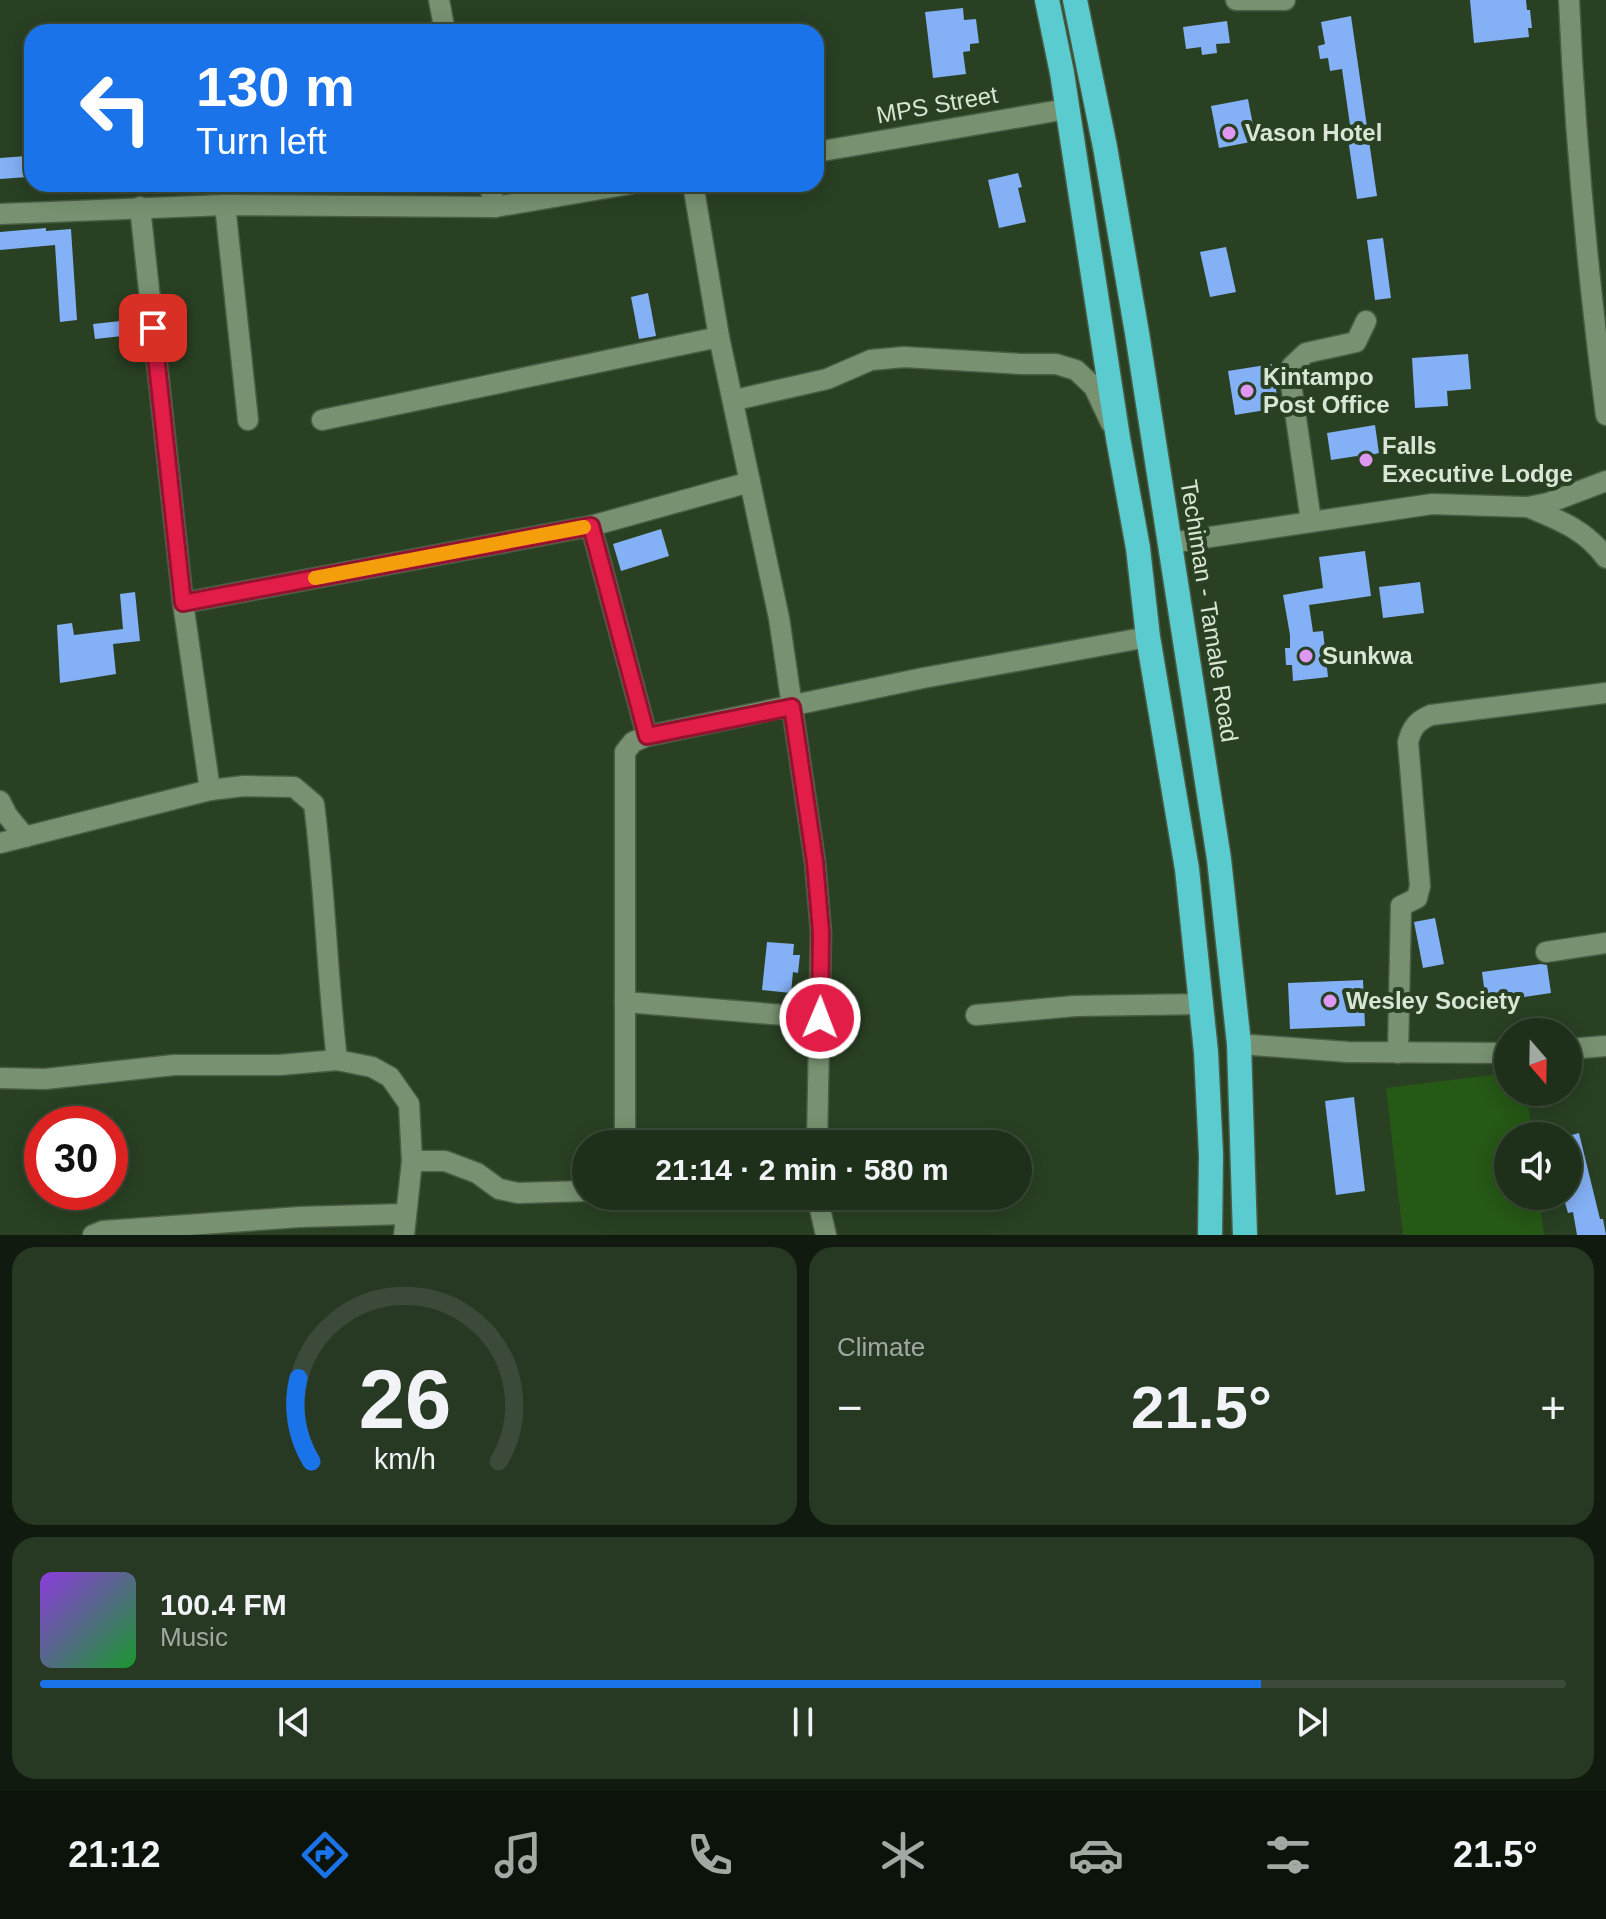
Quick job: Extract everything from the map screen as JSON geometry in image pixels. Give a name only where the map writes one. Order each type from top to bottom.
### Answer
[{"type":"highway","points":[[1047,0],[1138,548],[1148,637],[1187,869],[1203,1004],[1211,1155],[1210,1235]]},
{"type":"highway","name":"Techiman - Tamale Road","points":[[1075,0],[1111,182],[1219,859],[1239,1044],[1245,1235]]},
{"type":"highway","points":[[1138,548],[1170,543]]},
{"type":"street","points":[[439,0],[444,24]]},
{"type":"street","points":[[1236,0],[1285,0]]},
{"type":"street","points":[[1569,0],[1574,126],[1596,247],[1606,413]]},
{"type":"street","name":"MPS Street","points":[[824,151],[1067,109]]},
{"type":"street","points":[[491,192],[495,207]]},
{"type":"street","points":[[0,214],[225,205],[495,207],[583,192]]},
{"type":"street","points":[[694,192],[719,337],[735,400],[779,618],[815,862],[821,932],[817,1130]]},
{"type":"street","points":[[225,205],[248,420]]},
{"type":"street","points":[[140,207],[183,603],[210,790]]},
{"type":"street","points":[[1311,521],[1291,384],[1292,366],[1306,353],[1356,342],[1366,321]]},
{"type":"street","points":[[322,420],[719,337]]},
{"type":"street","points":[[735,400],[827,379],[871,360],[904,357],[1056,364],[1076,370],[1094,387],[1118,438]]},
{"type":"street","points":[[1170,543],[1432,504],[1528,507],[1548,503],[1606,481]]},
{"type":"street","points":[[183,603],[591,526],[750,482]]},
{"type":"street","points":[[1528,507],[1574,526],[1598,546],[1606,558]]},
{"type":"street","points":[[591,526],[647,736]]},
{"type":"street","points":[[625,1130],[625,752],[633,742],[647,736],[923,678],[1148,637]]},
{"type":"street","points":[[1398,1053],[1399,917],[1401,906],[1417,898],[1419,893],[1408,742],[1412,729],[1431,715],[1606,693]]},
{"type":"street","points":[[0,843],[210,790],[244,786],[294,787],[314,804],[337,1060]]},
{"type":"street","points":[[0,801],[25,837]]},
{"type":"street","points":[[1546,952],[1606,943]]},
{"type":"street","points":[[625,1002],[820,1018]]},
{"type":"street","points":[[976,1015],[1075,1006],[1203,1004]]},
{"type":"street","points":[[1239,1044],[1348,1052],[1494,1053]]},
{"type":"street","points":[[1582,1048],[1606,1046]]},
{"type":"street","points":[[0,1078],[45,1079],[174,1065],[279,1065],[337,1060],[372,1067],[390,1077],[409,1104],[412,1161],[404,1235]]},
{"type":"street","points":[[412,1161],[445,1161],[477,1173],[499,1189],[518,1193],[572,1191]]},
{"type":"street","points":[[820,1210],[826,1235]]},
{"type":"street","points":[[93,1235],[103,1231],[270,1219],[405,1214]]},
{"type":"green space","points":[[1494,1075],[1494,1106],[1529,1106],[1530,1122],[1494,1122],[1494,1210],[1541,1210],[1544,1235],[1403,1235],[1386,1088]]},
{"type":"building","points":[[1470,0],[1526,0],[1532,28],[1528,28],[1529,37],[1474,43]]},
{"type":"building","points":[[963,8],[964,20],[976,19],[979,43],[970,44],[970,51],[963,52],[966,74],[933,78],[925,12]]},
{"type":"building","points":[[1351,16],[1377,196],[1357,199],[1342,69],[1330,71],[1328,58],[1320,59],[1318,46],[1325,44],[1321,22]]},
{"type":"building","points":[[1227,21],[1230,43],[1216,44],[1217,53],[1202,55],[1201,47],[1186,49],[1183,27]]},
{"type":"building","points":[[1248,99],[1256,141],[1219,148],[1211,106]]},
{"type":"building","points":[[24,156],[24,177],[0,179],[0,158]]},
{"type":"building","points":[[1018,173],[1022,187],[1018,188],[1026,222],[999,228],[988,180]]},
{"type":"building","points":[[46,228],[46,231],[71,229],[77,320],[60,322],[55,245],[0,250],[0,232]]},
{"type":"building","points":[[1383,238],[1391,298],[1375,300],[1367,240]]},
{"type":"building","points":[[1226,247],[1236,292],[1210,297],[1200,252]]},
{"type":"building","points":[[648,293],[656,336],[639,339],[631,297]]},
{"type":"building","points":[[139,319],[141,334],[95,339],[93,324]]},
{"type":"building","points":[[1468,354],[1471,389],[1447,391],[1448,406],[1415,408],[1412,358]]},
{"type":"building","points":[[1272,364],[1279,408],[1235,415],[1228,371]]},
{"type":"building","points":[[1375,425],[1379,453],[1371,455],[1372,461],[1358,463],[1357,456],[1331,460],[1327,433]]},
{"type":"building","points":[[661,529],[669,556],[621,571],[613,544]]},
{"type":"building","points":[[1365,551],[1371,596],[1309,605],[1313,632],[1323,631],[1328,677],[1293,681],[1292,665],[1286,665],[1285,648],[1290,648],[1290,635],[1283,595],[1323,588],[1319,557]]},
{"type":"building","points":[[1420,582],[1424,613],[1383,618],[1379,587]]},
{"type":"building","points":[[135,592],[140,641],[113,644],[116,674],[60,683],[57,625],[72,623],[74,635],[123,629],[120,594]]},
{"type":"building","points":[[1435,918],[1444,964],[1423,968],[1414,922]]},
{"type":"building","points":[[767,942],[794,944],[793,955],[800,955],[798,973],[793,972],[791,993],[762,990]]},
{"type":"building","points":[[1547,965],[1551,993],[1518,998],[1519,1005],[1496,1008],[1495,1001],[1486,1002],[1482,972]]},
{"type":"building","points":[[1363,980],[1365,1026],[1290,1029],[1288,983]]},
{"type":"building","points":[[1354,1097],[1365,1191],[1336,1195],[1325,1101]]},
{"type":"building","points":[[1582,1145],[1606,1235],[1577,1235],[1573,1212],[1568,1213],[1567,1210],[1582,1210]]},
{"type":"slow traffic","points":[[315,578],[584,527]]},
{"type":"place","name":"Vason Hotel","points":[[1229,133]]},
{"type":"place","name":"Kintampo Post Office","points":[[1247,391]]},
{"type":"place","name":"Falls Executive Lodge","points":[[1366,460]]},
{"type":"place","name":"Sunkwa","points":[[1306,656]]},
{"type":"place","name":"Wesley Society","points":[[1330,1001]]},
{"type":"route","points":[[153,328],[183,603],[591,526],[647,736],[792,707],[815,862],[821,932],[820,1018]]}]
